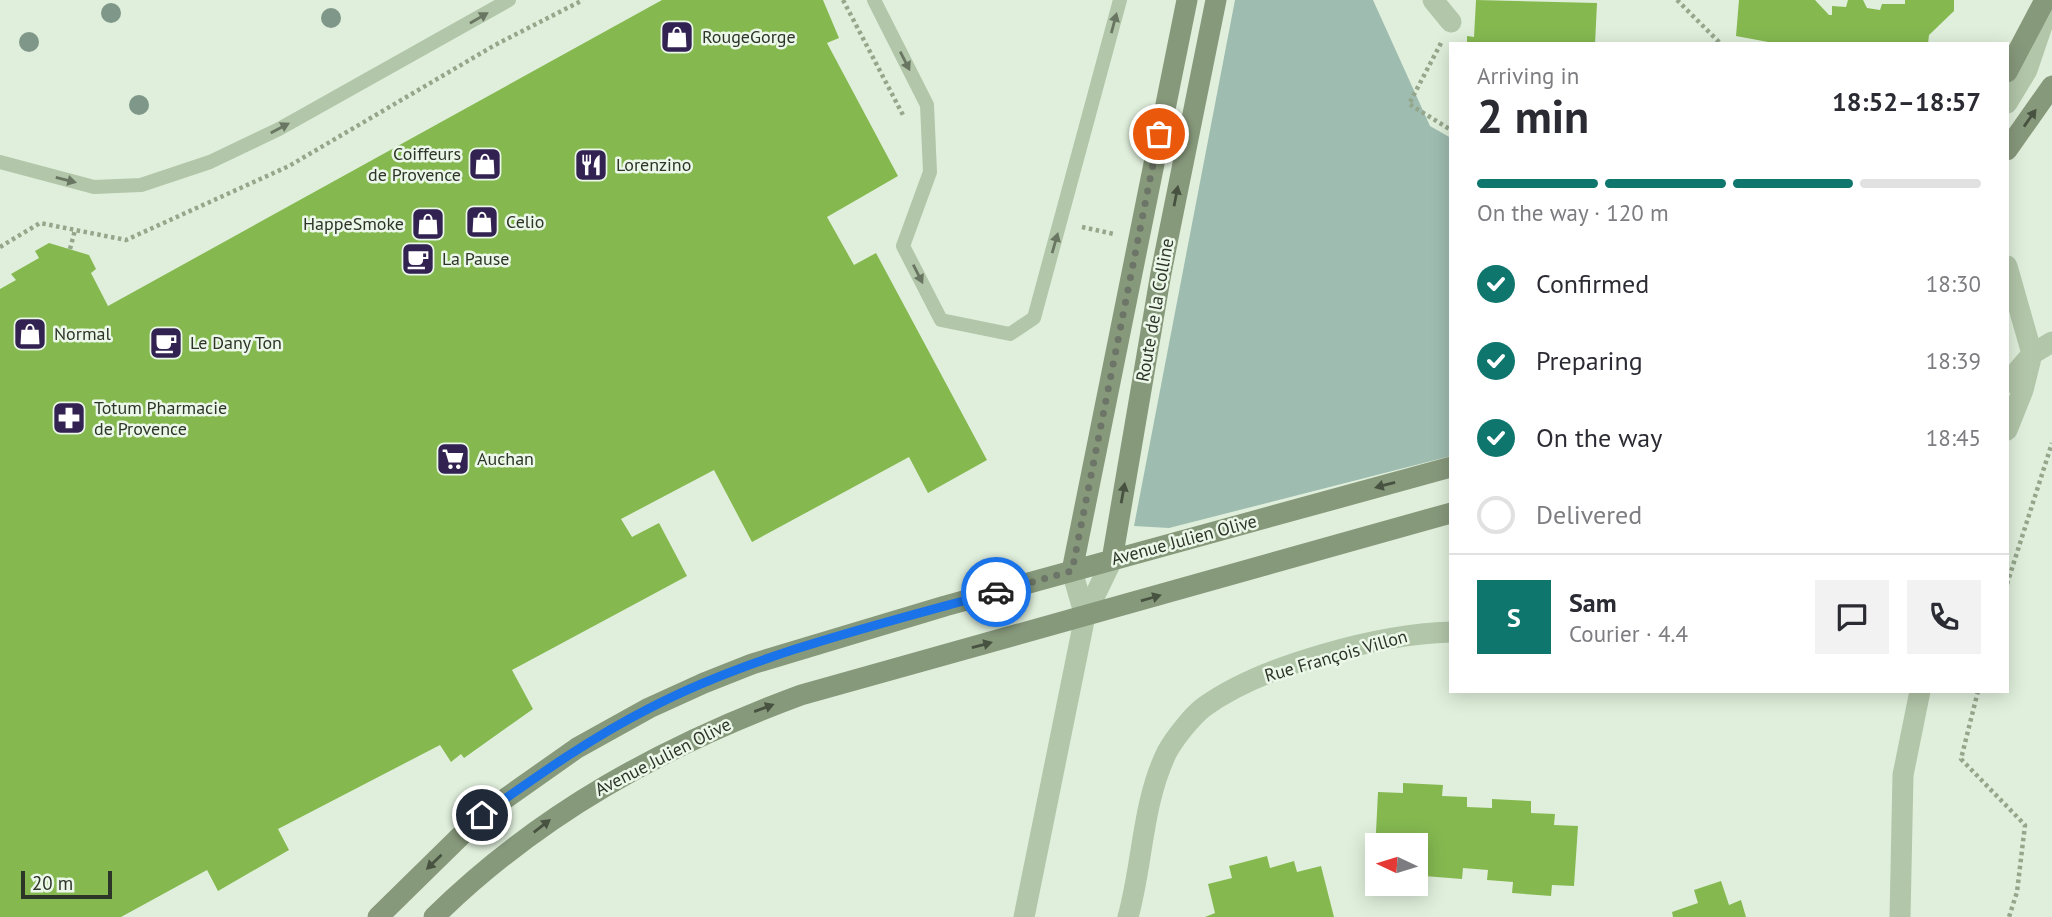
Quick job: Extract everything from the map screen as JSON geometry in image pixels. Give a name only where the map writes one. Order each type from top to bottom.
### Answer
[{"type":"main road","name":"Route de la Colline","points":[[1072,571],[1187,0]]},
{"type":"main road","name":"Route de la Colline","points":[[1112,560],[1161,273],[1216,0]]},
{"type":"main road","points":[[2009,68],[2045,0]]},
{"type":"main road","points":[[2009,147],[2052,86]]},
{"type":"main road","name":"Avenue Julien Olive","points":[[378,917],[482,815],[577,748],[649,708],[752,664],[1072,571],[1449,468]]},
{"type":"main road","name":"Avenue Julien Olive","points":[[434,917],[459,892],[552,818],[627,771],[722,724],[801,695],[1449,514]]},
{"type":"street","points":[[1433,0],[1451,22]]},
{"type":"street","points":[[2009,100],[2027,70],[2051,0]]},
{"type":"street","points":[[2009,273],[2032,354],[2023,390],[2009,425]]},
{"type":"street","points":[[2009,381],[2032,354],[2052,342]]},
{"type":"street","name":"Route de la Colline","points":[[1024,917],[1085,616],[1112,560]]},
{"type":"street","name":"Route de la Colline","points":[[1072,571],[1085,616]]},
{"type":"street","name":"Rue François Villon","points":[[1128,917],[1145,824],[1168,751],[1202,708],[1253,679],[1302,662],[1417,633],[1449,632]]},
{"type":"street","points":[[1899,917],[1903,775],[1920,693]]},
{"type":"lane","points":[[0,152],[5,163],[94,187],[141,185],[210,162],[279,129],[509,0]]},
{"type":"lane","points":[[874,0],[927,106],[930,172],[903,246],[941,320],[1010,334],[1034,318],[1120,0]]},
{"type":"path","points":[[843,0],[905,118],[907,130]]},
{"type":"path","points":[[1677,0],[1719,42]]},
{"type":"path","points":[[1449,129],[1409,104],[1451,22]]},
{"type":"path","points":[[1061,222],[1137,239]]},
{"type":"path","points":[[70,249],[75,230]]},
{"type":"path","points":[[2009,578],[2052,443]]},
{"type":"path","points":[[1978,693],[1962,759],[2025,825],[2017,892],[2009,917]]},
{"type":"green space","points":[[1235,0],[1373,0],[1430,126],[1449,137],[1449,457],[1169,528],[1134,526]]},
{"type":"building","name":"Auchan","points":[[662,0],[823,0],[839,38],[827,43],[898,176],[827,217],[854,265],[876,253],[987,460],[928,493],[909,457],[752,542],[714,470],[621,519],[632,537],[659,523],[687,576],[512,670],[533,709],[464,758],[461,754],[451,762],[440,745],[278,829],[289,850],[218,891],[207,870],[121,917],[0,917],[0,289],[16,280],[11,274],[39,258],[35,251],[49,243],[89,255],[96,269],[91,273],[108,306]]},
{"type":"building","points":[[1476,0],[1597,3],[1595,42],[1467,42],[1467,36],[1474,37]]},
{"type":"building","points":[[1739,0],[1815,0],[1832,15],[1832,6],[1846,7],[1848,0],[1863,0],[1867,8],[1880,10],[1882,4],[1905,4],[1905,0],[1954,0],[1954,11],[1929,35],[1928,42],[1768,42],[1736,36]]},
{"type":"building","points":[[1403,783],[1443,785],[1442,796],[1467,797],[1467,807],[1492,808],[1492,799],[1531,801],[1531,813],[1555,814],[1554,825],[1578,826],[1574,886],[1552,885],[1551,896],[1512,893],[1513,882],[1487,880],[1488,870],[1463,868],[1462,879],[1428,876],[1428,833],[1376,833],[1378,792],[1403,793]]},
{"type":"building","points":[[1267,856],[1270,868],[1294,861],[1297,872],[1321,866],[1334,917],[1205,917],[1215,913],[1208,884],[1232,878],[1229,866]]},
{"type":"building","points":[[1721,881],[1729,905],[1741,900],[1746,917],[1673,917],[1672,912],[1698,903],[1694,890]]},
{"type":"way so far","points":[[996,592],[1072,571],[1159,134]]},
{"type":"place","name":"RougeGorge","points":[[677,37]]},
{"type":"place","name":"Coiffeurs de Provence","points":[[485,164]]},
{"type":"place","name":"Lorenzino","points":[[591,165]]},
{"type":"place","name":"Celio","points":[[482,222]]},
{"type":"place","name":"HappeSmoke","points":[[428,224]]},
{"type":"place","name":"La Pause","points":[[418,259]]},
{"type":"place","name":"Normal","points":[[30,334]]},
{"type":"place","name":"Le Dany Ton","points":[[166,343]]},
{"type":"place","name":"Totum Pharmacie de Provence","points":[[69,418]]},
{"type":"place","name":"Auchan","points":[[453,459]]},
{"type":"route","points":[[482,815],[577,748],[649,708],[704,683],[752,664],[996,592]]}]
